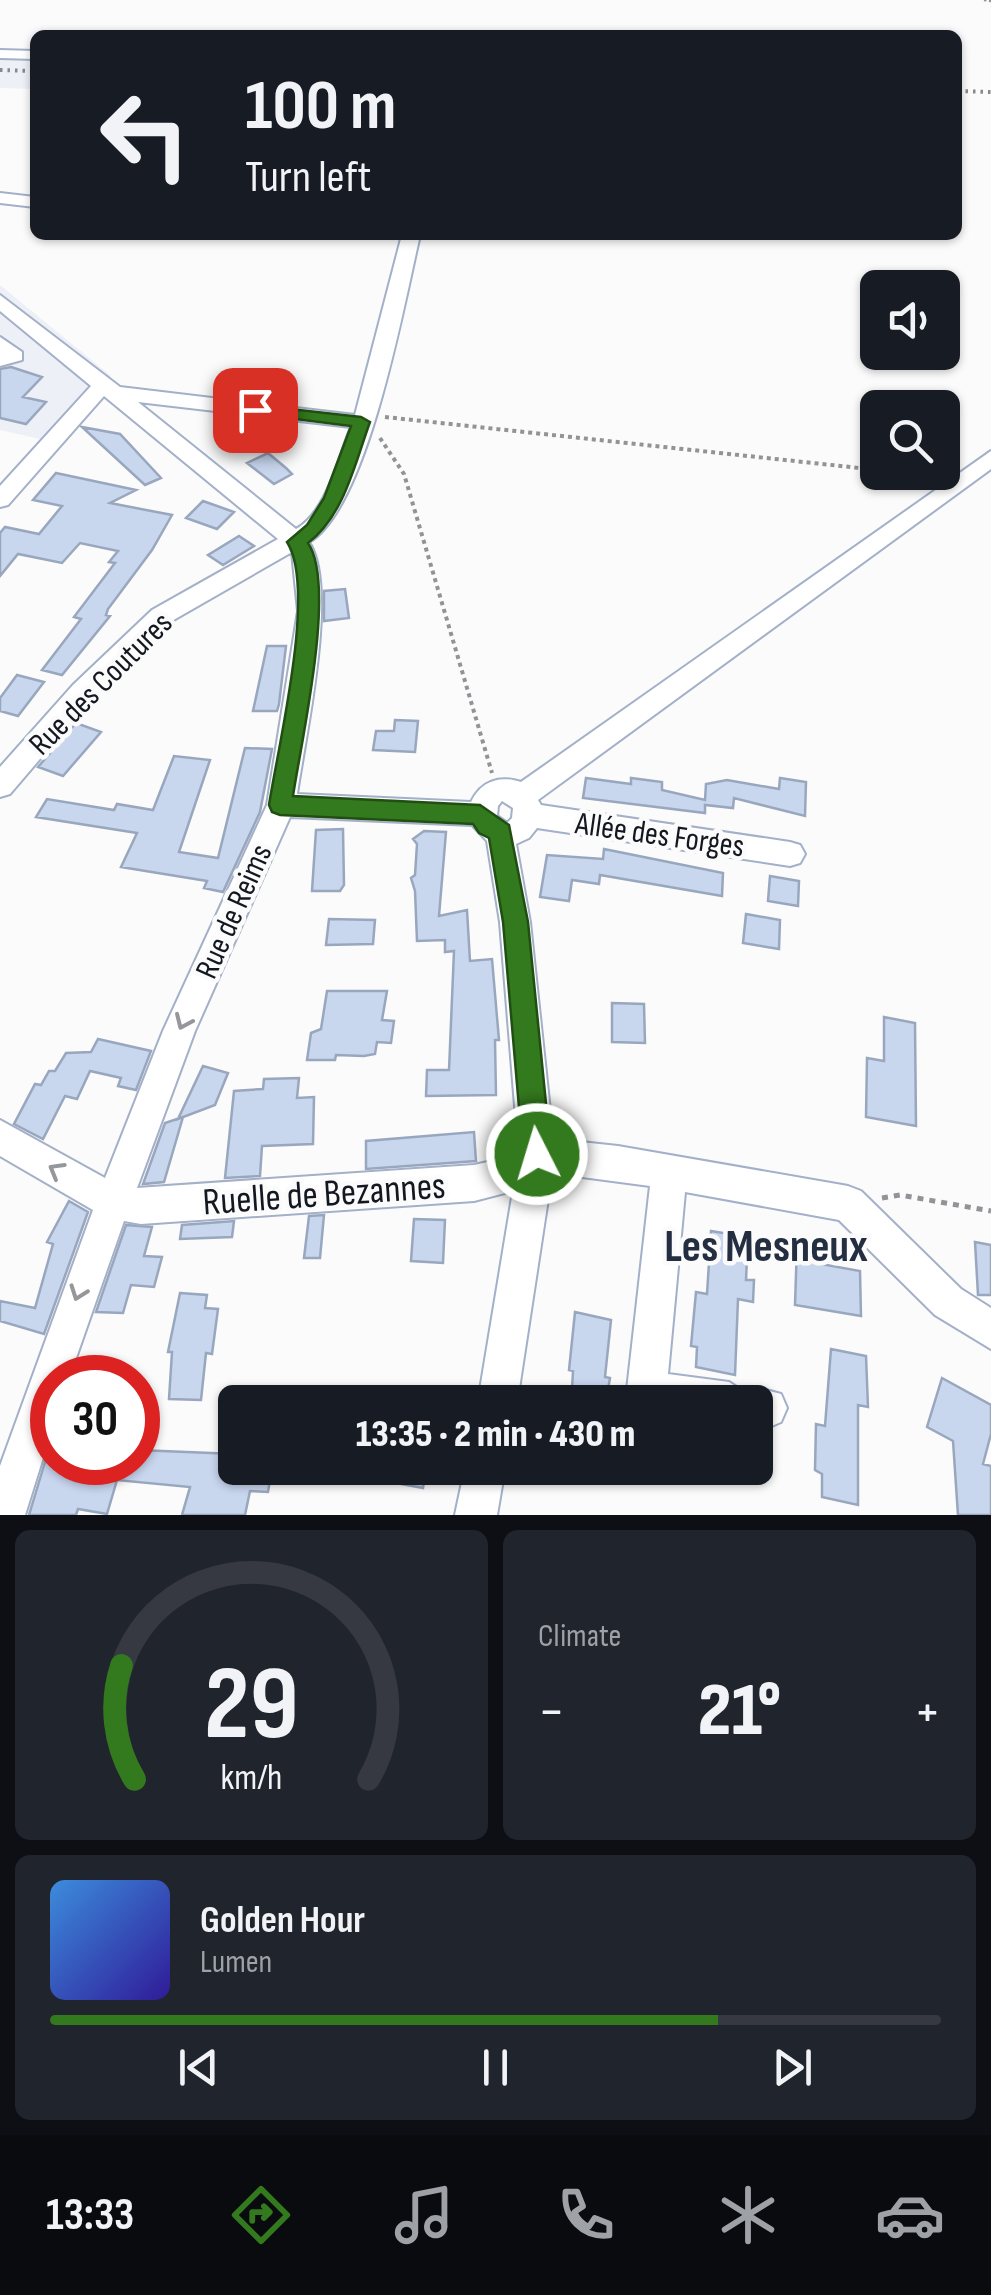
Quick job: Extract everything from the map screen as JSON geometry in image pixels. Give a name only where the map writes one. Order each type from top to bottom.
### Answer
[{"type":"street","points":[[0,54],[30,55]]},
{"type":"street","points":[[0,198],[30,201]]},
{"type":"street","name":"Rue des Coutures","points":[[0,786],[82,692],[160,616],[314,529],[333,498],[384,356],[408,240]]},
{"type":"street","points":[[0,301],[297,542]]},
{"type":"street","points":[[0,343],[15,356],[0,360]]},
{"type":"street","points":[[108,389],[361,422]]},
{"type":"street","points":[[0,499],[108,389]]},
{"type":"street","points":[[500,1385],[536,1162],[506,810],[991,458]]},
{"type":"street","name":"Rue de Reims","points":[[4,1515],[74,1305],[179,1030],[280,805],[310,611],[306,556],[297,542]]},
{"type":"street","name":"Allée des Forges","points":[[280,805],[506,810],[790,854]]},
{"type":"street","points":[[0,1138],[113,1202]]},
{"type":"street","points":[[536,1162],[669,1172],[848,1204],[948,1302],[991,1330]]},
{"type":"street","name":"Ruelle de Bezannes","points":[[113,1202],[141,1206],[474,1184],[536,1162]]},
{"type":"street","points":[[648,1385],[669,1172]]},
{"type":"street","points":[[476,1515],[482,1485]]},
{"type":"path","points":[[984,0],[991,1]]},
{"type":"path","points":[[361,422],[387,417],[860,468]]},
{"type":"path","points":[[361,422],[378,434],[404,474],[506,810]]},
{"type":"path","points":[[848,1204],[900,1195],[991,1211]]},
{"type":"shaded area","points":[[0,52],[30,53],[30,89],[0,88]]},
{"type":"shaded area","points":[[0,285],[111,376],[49,441],[0,430]]},
{"type":"building","points":[[11,367],[42,377],[23,397],[46,402],[26,424],[0,418],[0,369]]},
{"type":"building","points":[[82,427],[120,434],[161,478],[145,485]]},
{"type":"building","points":[[268,453],[292,474],[274,484],[247,463]]},
{"type":"building","points":[[56,473],[136,490],[110,503],[172,515],[152,550],[108,609],[106,615],[110,616],[62,675],[42,670],[81,619],[74,617],[115,563],[109,562],[118,551],[80,543],[62,563],[18,554],[0,576],[0,533],[5,527],[39,534],[62,506],[33,500]]},
{"type":"building","points":[[203,501],[234,512],[217,529],[186,518]]},
{"type":"building","points":[[239,536],[254,546],[223,565],[208,555]]},
{"type":"building","points":[[345,589],[349,618],[324,621],[324,591]]},
{"type":"building","points":[[267,646],[286,646],[279,704],[277,711],[253,711]]},
{"type":"building","points":[[17,675],[44,682],[18,716],[0,711],[0,698]]},
{"type":"building","points":[[395,720],[418,721],[415,752],[373,750],[376,731],[394,731]]},
{"type":"building","points":[[76,723],[101,732],[63,776],[38,767]]},
{"type":"building","points":[[245,748],[272,749],[260,812],[223,892],[204,888],[207,881],[121,867],[137,833],[36,817],[47,799],[114,810],[117,804],[153,810],[174,756],[210,760],[179,852],[218,858]]},
{"type":"building","points":[[586,778],[631,784],[631,778],[662,782],[662,790],[705,800],[706,784],[727,780],[779,789],[780,778],[806,782],[805,816],[734,798],[733,808],[705,805],[705,813],[583,798]]},
{"type":"building","points":[[343,829],[344,885],[340,891],[312,891],[316,830]]},
{"type":"building","points":[[424,831],[446,832],[439,916],[467,910],[470,961],[492,959],[499,1040],[495,1040],[496,1095],[426,1096],[427,1070],[449,1070],[454,951],[445,952],[445,940],[417,941],[411,878],[415,875],[417,844],[413,839]]},
{"type":"building","points":[[604,849],[723,873],[722,896],[600,875],[599,884],[572,880],[569,901],[540,897],[547,855],[603,859]]},
{"type":"building","points":[[770,876],[799,881],[798,906],[768,901]]},
{"type":"building","points":[[746,914],[780,920],[779,949],[743,943]]},
{"type":"building","points":[[329,919],[375,920],[373,944],[326,945]]},
{"type":"building","points":[[327,991],[387,991],[382,1020],[394,1021],[391,1043],[377,1042],[375,1054],[307,1060],[311,1033],[321,1029]]},
{"type":"building","points":[[612,1003],[644,1004],[645,1043],[612,1042]]},
{"type":"building","points":[[884,1017],[915,1023],[916,1126],[866,1117],[867,1058],[884,1061]]},
{"type":"building","points":[[98,1039],[151,1051],[136,1090],[118,1086],[121,1078],[90,1071],[77,1099],[65,1096],[43,1139],[14,1124],[35,1084],[41,1085],[49,1071],[55,1071],[66,1053],[91,1052]]},
{"type":"building","points":[[203,1066],[228,1073],[215,1105],[178,1119]]},
{"type":"building","points":[[299,1078],[297,1098],[314,1097],[313,1144],[262,1146],[260,1176],[225,1178],[234,1091],[263,1089],[264,1079]]},
{"type":"building","points":[[183,1117],[164,1182],[143,1184],[165,1123]]},
{"type":"building","points":[[474,1132],[476,1161],[366,1169],[366,1141]]},
{"type":"building","points":[[69,1201],[88,1212],[44,1334],[0,1321],[0,1301],[35,1308],[53,1244],[47,1242]]},
{"type":"building","points":[[324,1215],[320,1258],[304,1258],[309,1216]]},
{"type":"building","points":[[414,1219],[445,1220],[443,1263],[411,1261]]},
{"type":"building","points":[[234,1221],[232,1237],[180,1239],[182,1225]]},
{"type":"building","points":[[126,1225],[152,1227],[144,1256],[162,1257],[154,1287],[131,1285],[123,1313],[96,1312]]},
{"type":"building","points":[[711,1231],[748,1237],[746,1280],[754,1280],[753,1302],[738,1299],[735,1375],[696,1367],[697,1347],[691,1346],[696,1292],[707,1294]]},
{"type":"building","points":[[975,1242],[991,1245],[991,1295],[978,1295]]},
{"type":"building","points":[[797,1244],[822,1247],[821,1264],[860,1271],[861,1316],[795,1305]]},
{"type":"building","points":[[180,1293],[207,1295],[205,1308],[218,1309],[212,1354],[206,1353],[201,1400],[169,1399],[172,1352],[168,1352]]},
{"type":"building","points":[[575,1312],[611,1320],[605,1377],[610,1378],[609,1385],[572,1385],[573,1371],[569,1370]]},
{"type":"building","points":[[831,1349],[866,1356],[868,1407],[858,1405],[858,1505],[822,1497],[822,1474],[815,1470],[816,1424],[825,1426]]},
{"type":"building","points":[[942,1378],[991,1405],[991,1434],[983,1464],[991,1466],[991,1515],[958,1515],[953,1441],[927,1427]]},
{"type":"building","points":[[160,1451],[218,1453],[218,1485],[269,1485],[268,1492],[250,1491],[245,1515],[182,1515],[190,1487],[160,1484]]},
{"type":"building","points":[[38,1485],[116,1485],[107,1514],[78,1509],[76,1515],[29,1515]]},
{"type":"railway","points":[[0,70],[30,71]]},
{"type":"railway","points":[[962,91],[991,92]]},
{"type":"district","name":"Les Mesneux","points":[[766,1245]]},
{"type":"route","points":[[255,410],[361,422],[333,498],[314,529],[297,542],[306,556],[310,611],[280,805],[480,814],[487,826],[500,832],[515,922],[537,1154]]}]
